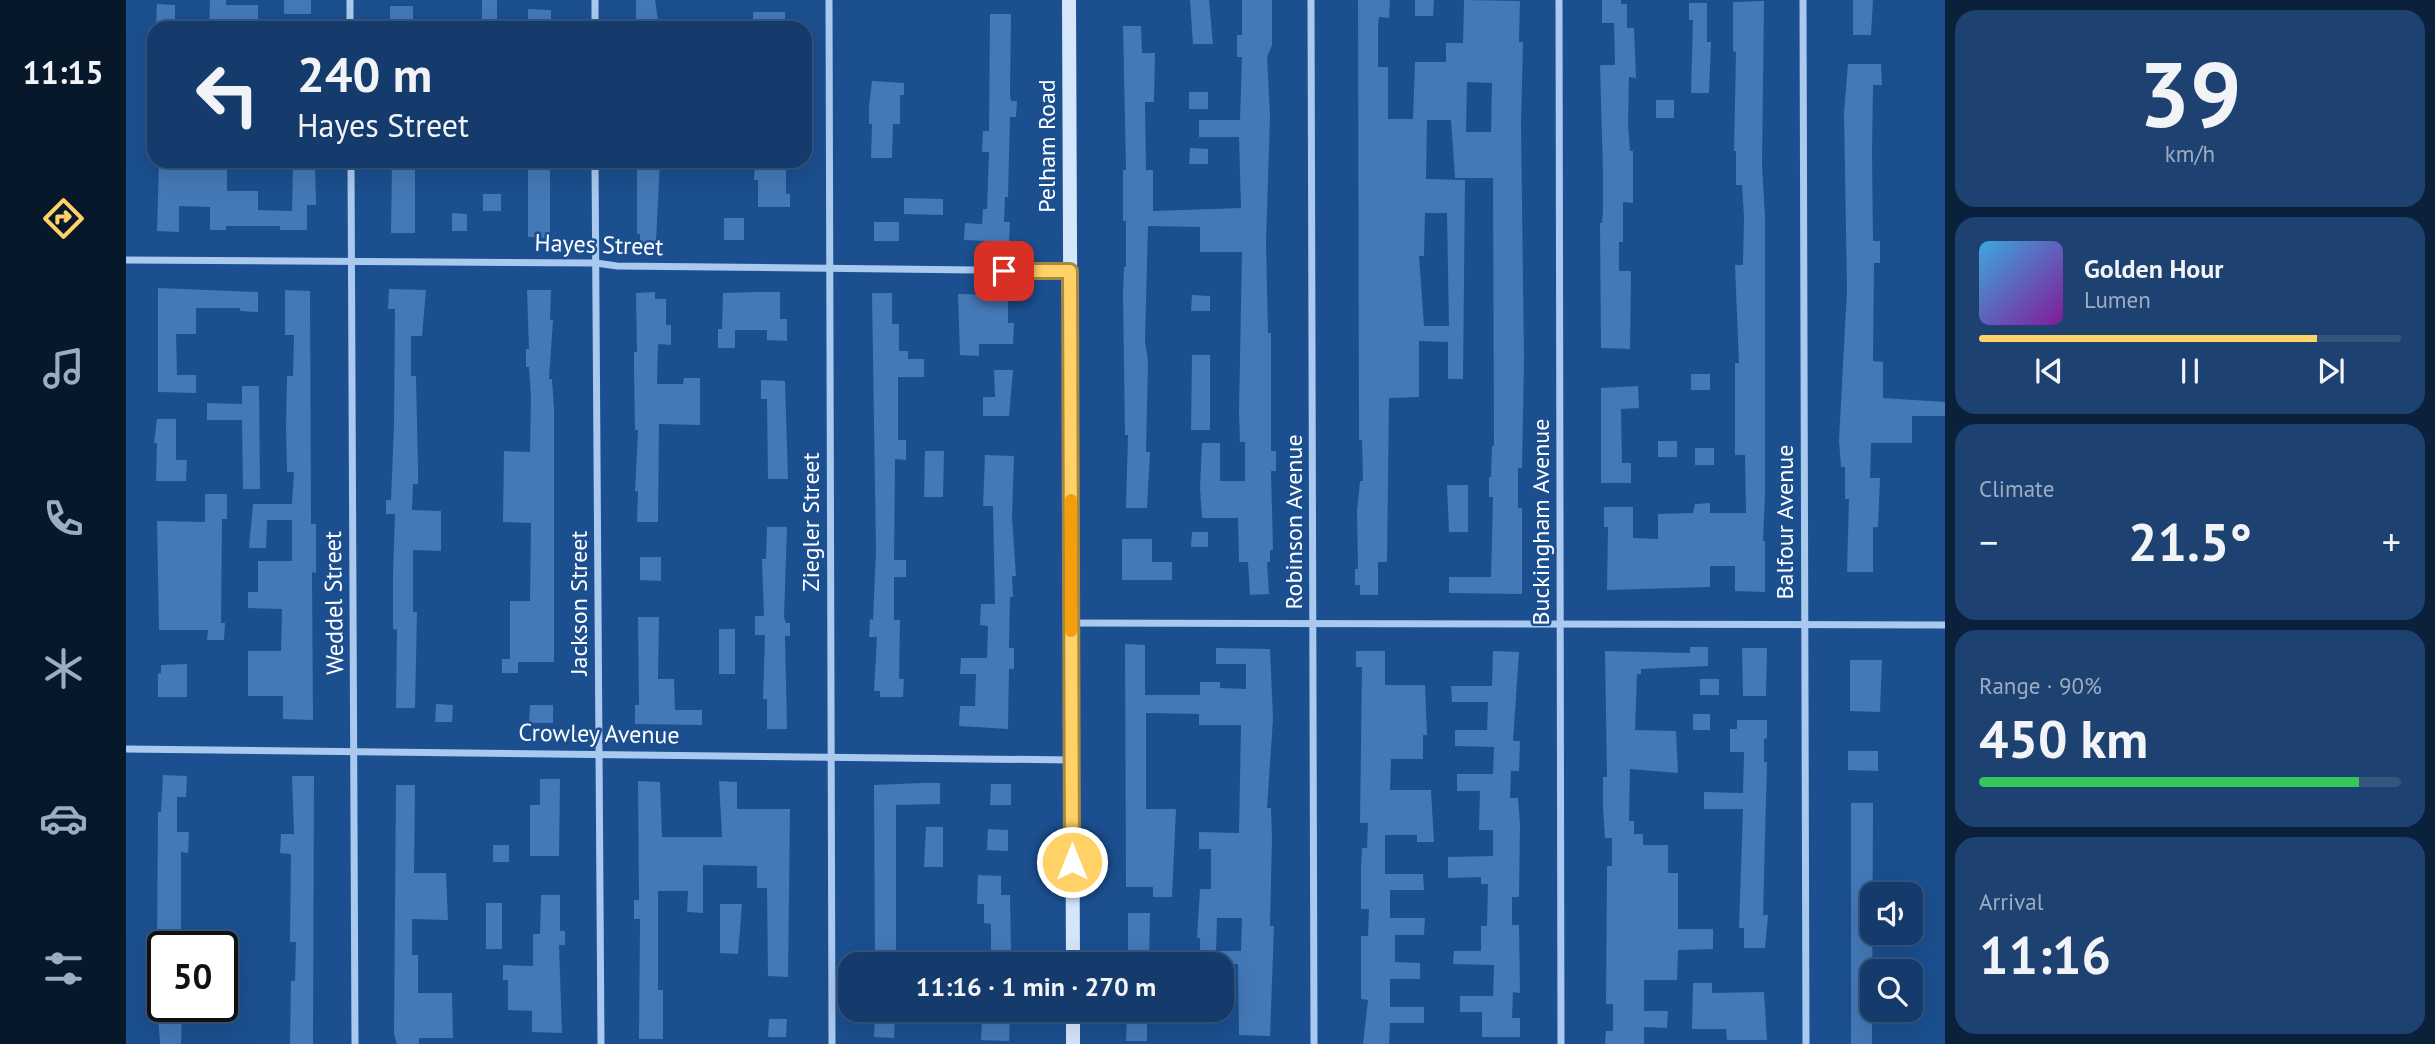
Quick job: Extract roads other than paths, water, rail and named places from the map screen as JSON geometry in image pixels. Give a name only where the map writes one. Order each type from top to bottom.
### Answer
[{"type":"main road","name":"Pelham Road","points":[[1069,0],[1073,952]]},
{"type":"main road","points":[[1073,1022],[1073,1044]]},
{"type":"street","points":[[350,0],[351,21]]},
{"type":"street","points":[[595,0],[595,21]]},
{"type":"street","name":"Ziegler Street","points":[[829,0],[832,1044]]},
{"type":"street","name":"Robinson Avenue","points":[[1311,0],[1314,1044]]},
{"type":"street","name":"Buckingham Avenue","points":[[1559,0],[1561,1044]]},
{"type":"street","name":"Balfour Avenue","points":[[1803,0],[1805,1044]]},
{"type":"street","name":"Weddel Street","points":[[351,168],[355,1044]]},
{"type":"street","name":"Jackson Street","points":[[596,168],[601,1044]]},
{"type":"street","name":"Hayes Street","points":[[126,260],[352,259],[596,263],[617,266],[1070,271]]},
{"type":"street","points":[[1071,623],[1945,625]]},
{"type":"street","name":"Crowley Avenue","points":[[126,750],[1071,760]]}]
